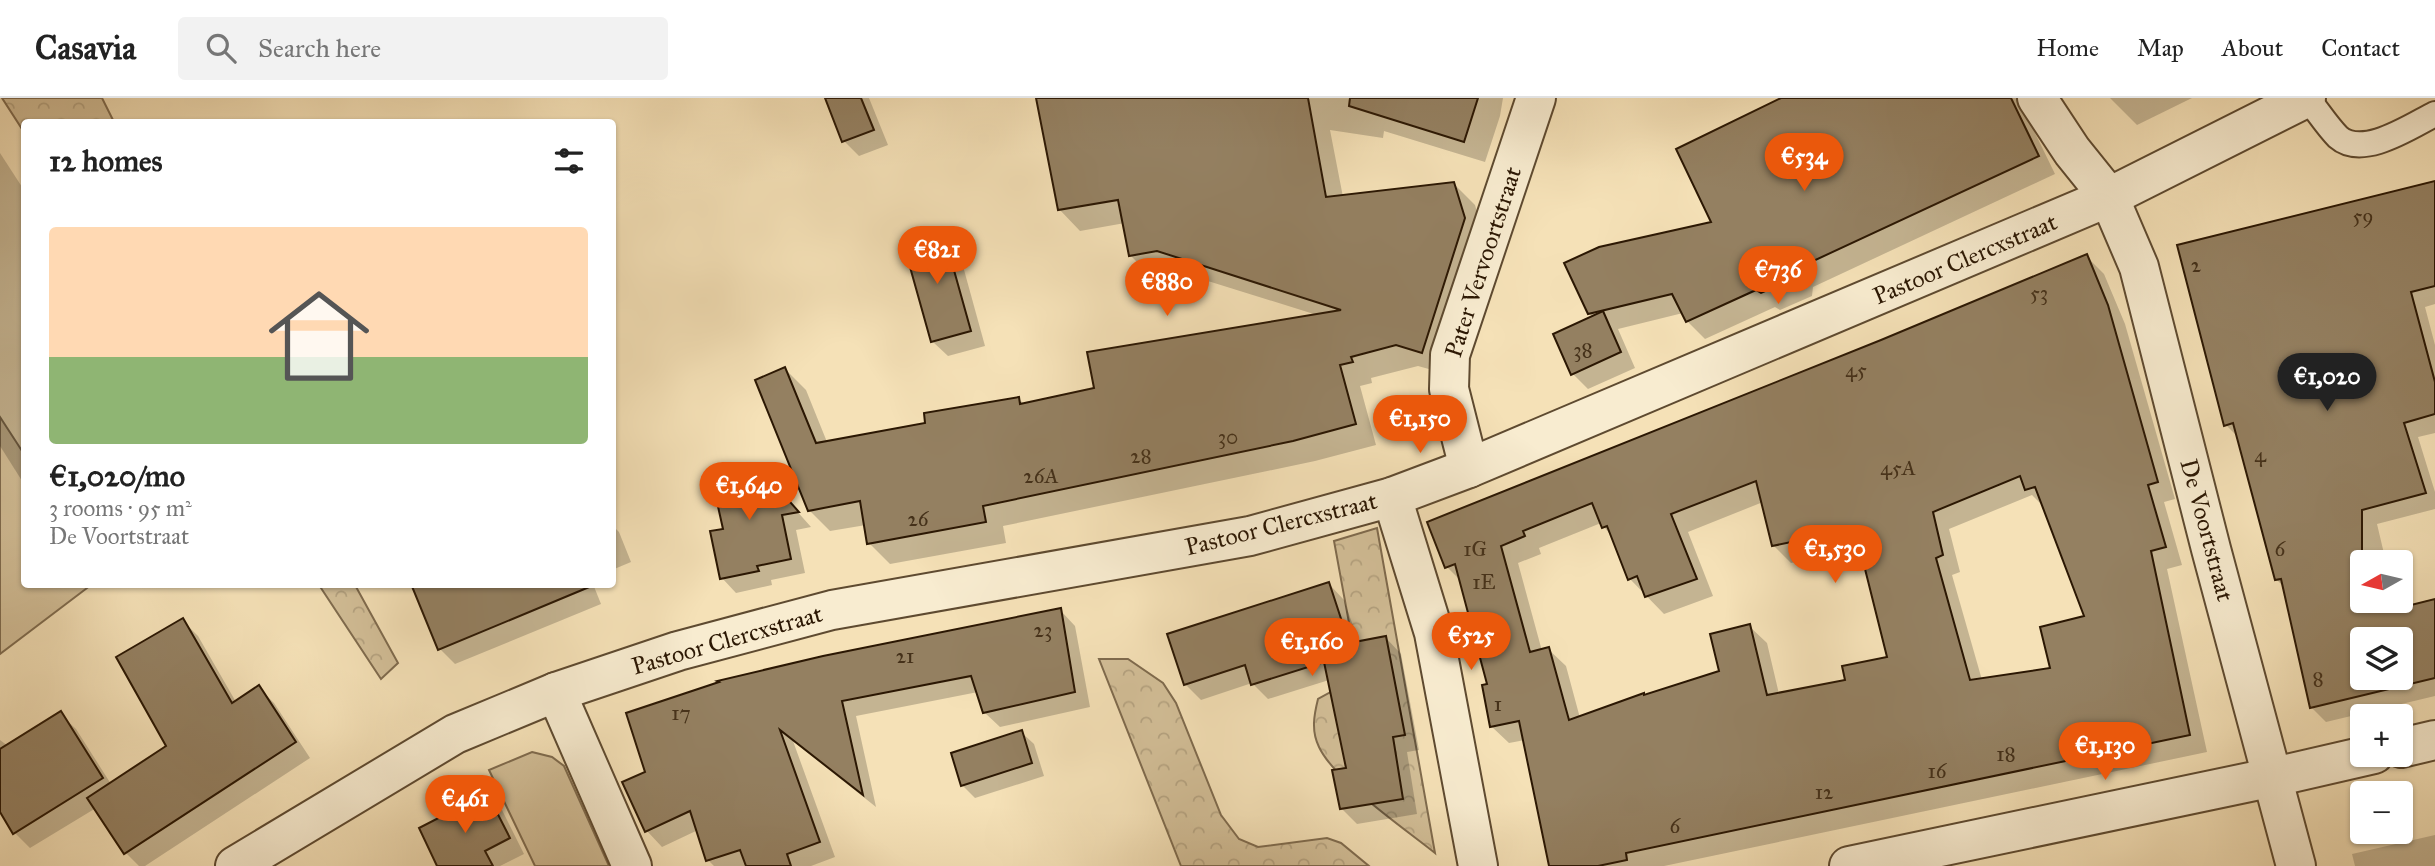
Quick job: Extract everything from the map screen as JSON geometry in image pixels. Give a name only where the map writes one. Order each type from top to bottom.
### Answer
[{"type":"street","name":"Pater Vervoortstraat","points":[[1469,468],[1449,389],[1451,355],[1536,98]]},
{"type":"street","name":"De Voortstraat","points":[[2037,98],[2072,151],[2109,197],[2139,267],[2296,866]]},
{"type":"street","name":"Pastoor Clercxstraat","points":[[235,866],[455,734],[556,692],[678,651],[832,610],[1250,536],[1392,497],[1469,468],[2109,197],[2269,107],[2307,98]]},
{"type":"street","points":[[1392,497],[1434,633],[1478,866]]},
{"type":"street","points":[[556,692],[632,866]]},
{"type":"street","points":[[2413,745],[2435,740]]},
{"type":"street","points":[[1849,866],[2350,760]]},
{"type":"lane","points":[[2307,98],[2339,138],[2351,144],[2378,142],[2435,114]]},
{"type":"green space","points":[[2,98],[102,98],[112,119],[21,119],[21,127]]},
{"type":"green space","points":[[0,417],[21,449],[21,588],[87,588],[0,654]]},
{"type":"green space","points":[[1377,528],[1435,853],[1355,789],[1327,760],[1315,735],[1314,717],[1318,699],[1336,689],[1354,650],[1334,541]]},
{"type":"green space","points":[[321,588],[357,588],[398,663],[381,679]]},
{"type":"green space","points":[[1099,659],[1128,659],[1163,683],[1176,703],[1221,815],[1239,839],[1258,847],[1327,838],[1341,843],[1369,866],[1181,866]]},
{"type":"green space","points":[[532,752],[552,757],[564,766],[609,866],[535,866],[489,770]]},
{"type":"building","points":[[825,98],[861,98],[874,130],[842,142]]},
{"type":"building","points":[[1036,98],[1308,98],[1326,197],[1454,182],[1465,218],[1422,353],[1396,345],[1351,357],[1353,362],[1340,365],[1356,424],[1293,441],[983,506],[986,522],[867,544],[860,501],[808,511],[755,380],[785,367],[816,443],[925,423],[924,413],[1019,397],[1020,404],[1094,388],[1087,352],[1341,310],[1157,251],[1129,256],[1118,200],[1058,210]]},
{"type":"building","points":[[1350,98],[1478,98],[1464,142],[1349,106]]},
{"type":"building","points":[[1781,98],[2011,98],[2039,156],[1796,269],[1795,278],[1761,293],[1756,290],[1686,322],[1672,294],[1588,314],[1564,263],[1599,247],[1711,222],[1676,149]]},
{"type":"building","points":[[2435,181],[2435,286],[2411,292],[2435,382],[2435,414],[2404,423],[2426,493],[2362,510],[2362,550],[2350,550],[2350,613],[2413,613],[2413,604],[2435,599],[2435,678],[2413,683],[2413,627],[2350,627],[2350,690],[2385,690],[2310,708],[2281,579],[2275,580],[2233,423],[2224,426],[2177,245]]},
{"type":"building","points":[[943,231],[971,331],[931,342],[903,242]]},
{"type":"building","points":[[2087,254],[2108,305],[2158,482],[2148,485],[2166,547],[2151,551],[2190,735],[1626,853],[1627,860],[1598,866],[1549,866],[1519,721],[1490,727],[1482,685],[1487,684],[1455,564],[1445,568],[1427,522],[1881,340]],"holes":[[[2020,476],[2025,490],[2035,487],[2084,616],[2040,627],[2050,668],[1970,680],[1936,558],[1943,555],[1933,512]],[[1756,481],[1772,546],[1855,529],[1887,657],[1842,666],[1845,680],[1767,695],[1750,624],[1710,634],[1719,671],[1644,693],[1569,720],[1549,647],[1530,652],[1501,546],[1525,536],[1523,531],[1592,503],[1602,528],[1607,526],[1628,580],[1637,576],[1645,597],[1697,579],[1671,514]]]},
{"type":"building","points":[[1603,311],[1621,352],[1571,375],[1553,334]]},
{"type":"building","points":[[757,465],[799,512],[782,515],[791,559],[757,566],[759,571],[720,579],[710,531],[723,529],[711,475]]},
{"type":"building","points":[[1329,582],[1349,643],[1386,636],[1405,735],[1393,737],[1403,799],[1340,809],[1332,770],[1346,768],[1324,662],[1251,685],[1245,665],[1184,685],[1167,634]]},
{"type":"building","points":[[413,588],[587,588],[438,650]]},
{"type":"building","points":[[1061,608],[1075,692],[983,713],[971,676],[842,701],[863,795],[780,730],[820,842],[787,854],[791,866],[746,866],[740,850],[706,861],[690,811],[645,832],[622,782],[645,772],[626,713],[719,682],[717,681],[823,656]]},
{"type":"building","points":[[183,618],[232,703],[259,685],[296,742],[124,854],[87,798],[166,746],[116,657]]},
{"type":"building","points":[[61,711],[103,778],[13,834],[0,812],[0,749]]},
{"type":"building","points":[[1022,730],[1032,763],[961,786],[951,753]]},
{"type":"building","points":[[487,793],[510,838],[485,851],[493,866],[437,866],[419,828]]}]
